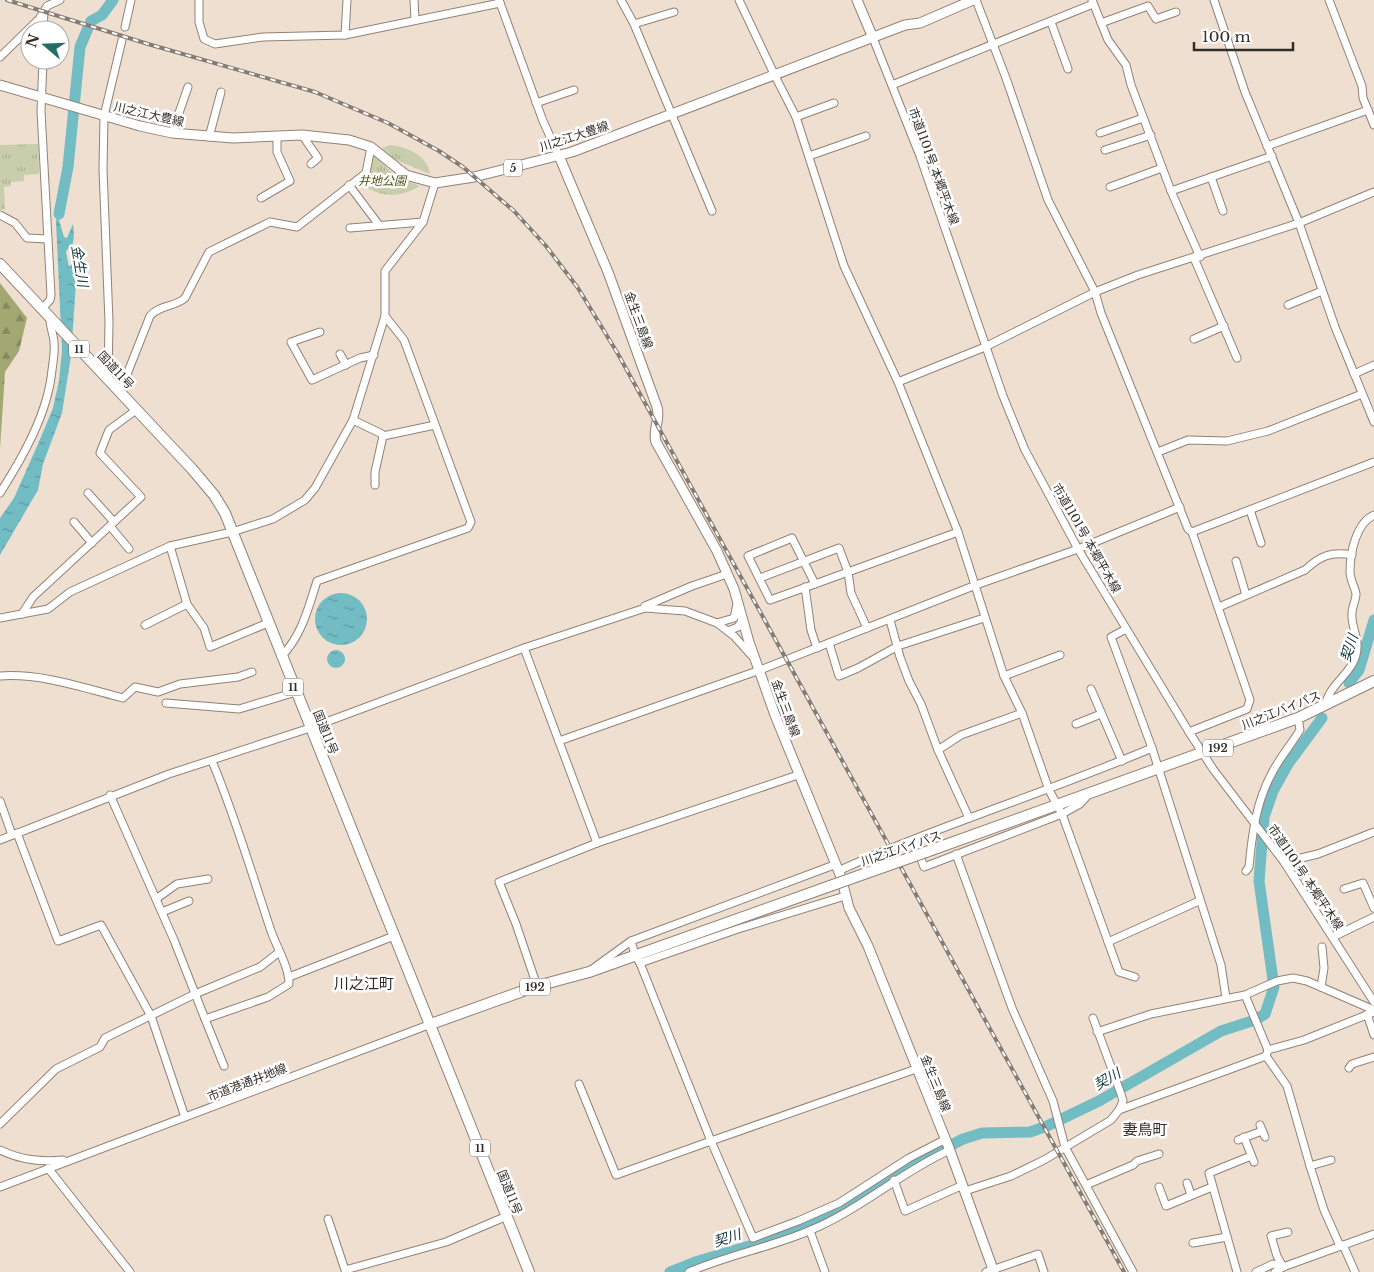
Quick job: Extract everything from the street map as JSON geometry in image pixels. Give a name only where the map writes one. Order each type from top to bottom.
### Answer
[{"type":"highway","name":"国道11号","points":[[0,264],[214,494],[232,532],[529,1272]]},
{"type":"highway","name":"川之江バイパス","points":[[431,1024],[537,986],[638,959],[830,886],[926,852],[1060,810],[1088,795],[1298,718],[1374,681]]},
{"type":"main road","points":[[857,0],[873,38]]},
{"type":"main road","name":"川之江大豊線","points":[[0,84],[104,116],[172,133],[208,137],[302,136],[349,140],[371,147],[406,175],[436,183],[474,177],[559,156],[774,76],[905,24],[920,23],[975,0]]},
{"type":"main road","name":"金生三島線","points":[[559,156],[608,272],[660,414],[655,431],[656,442],[717,551],[727,574],[798,775],[836,868],[845,896],[868,946],[948,1145],[991,1271]]},
{"type":"street","points":[[0,57],[47,6],[60,0]]},
{"type":"street","points":[[125,27],[132,0]]},
{"type":"street","points":[[199,0],[199,22],[204,39],[215,44],[263,37],[345,35],[499,1],[536,103],[559,156]]},
{"type":"street","points":[[345,35],[347,0]]},
{"type":"street","points":[[414,0],[415,19]]},
{"type":"street","points":[[621,0],[634,24],[712,211]]},
{"type":"street","points":[[740,0],[774,76],[796,117],[844,266],[898,382],[958,532],[1004,676],[1022,713],[1049,790],[1060,810],[1119,972],[1135,977]]},
{"type":"street","points":[[975,0],[993,43],[1048,200],[1095,292],[1101,313],[1188,529],[1192,532],[1250,700],[1247,709],[1189,732]]},
{"type":"street","points":[[1214,0],[1245,92],[1299,224],[1322,290],[1374,422]]},
{"type":"street","points":[[1329,0],[1362,86],[1363,98],[1374,125]]},
{"type":"street","points":[[892,85],[993,43],[1051,22],[1093,2],[1108,40],[1126,65],[1170,191],[1237,358]]},
{"type":"street","points":[[1101,24],[1148,6],[1156,19],[1176,12]]},
{"type":"street","points":[[44,11],[44,20]]},
{"type":"street","points":[[634,24],[674,12]]},
{"type":"street","points":[[1051,22],[1068,69]]},
{"type":"street","name":"市道1101号 本郷平木線","points":[[873,38],[920,156],[1002,396],[1026,450],[1078,549],[1202,753],[1284,862],[1374,1002]]},
{"type":"street","points":[[108,380],[109,322],[103,169],[104,116],[122,40]]},
{"type":"street","points":[[0,493],[18,464],[43,409],[48,391],[54,343],[46,313],[51,295],[42,97],[43,70]]},
{"type":"street","points":[[172,133],[188,87]]},
{"type":"street","points":[[536,103],[574,90]]},
{"type":"street","points":[[208,137],[221,92]]},
{"type":"street","points":[[796,117],[834,103]]},
{"type":"street","points":[[1268,146],[1368,110]]},
{"type":"street","points":[[1100,133],[1143,118]]},
{"type":"street","points":[[1105,150],[1151,135]]},
{"type":"street","points":[[261,198],[290,181],[277,152],[277,136]]},
{"type":"street","points":[[302,136],[318,158],[311,164]]},
{"type":"street","points":[[809,156],[866,136]]},
{"type":"street","points":[[120,392],[150,316],[154,311],[185,298],[210,252],[270,222],[297,227],[366,173],[371,147]]},
{"type":"street","points":[[1170,191],[1272,156]]},
{"type":"street","points":[[1110,187],[1162,168]]},
{"type":"street","points":[[1210,177],[1223,212]]},
{"type":"street","points":[[0,618],[48,609],[70,592],[170,546],[232,532],[273,519],[306,500],[315,488],[352,420],[385,316],[385,271],[423,222],[436,183]]},
{"type":"street","points":[[349,185],[379,225]]},
{"type":"street","points":[[898,382],[985,347],[1095,292],[1138,275],[1197,258],[1299,224],[1374,192]]},
{"type":"street","points":[[0,215],[15,223],[27,238],[48,239]]},
{"type":"street","points":[[350,228],[423,222]]},
{"type":"street","points":[[1288,305],[1322,290]]},
{"type":"street","points":[[281,657],[294,644],[300,633],[317,581],[468,528],[471,522],[404,340],[385,316]]},
{"type":"street","points":[[1194,339],[1224,326]]},
{"type":"street","points":[[320,332],[291,342],[312,380],[374,355]]},
{"type":"street","points":[[340,354],[346,365]]},
{"type":"street","points":[[1354,374],[1374,365]]},
{"type":"street","points":[[1158,452],[1188,440],[1222,441],[1268,432],[1362,394]]},
{"type":"street","points":[[22,614],[34,597],[141,497],[100,453],[109,430],[136,410]]},
{"type":"street","points":[[352,420],[383,436]]},
{"type":"street","points":[[383,436],[435,425]]},
{"type":"street","points":[[375,485],[375,472],[383,436]]},
{"type":"street","points":[[1192,532],[1374,462]]},
{"type":"street","points":[[88,493],[130,549]]},
{"type":"street","points":[[559,741],[759,667],[817,648],[976,585],[1078,549],[1180,507]]},
{"type":"street","points":[[1250,510],[1261,542]]},
{"type":"street","points":[[1324,706],[1327,694],[1352,667],[1355,659],[1357,645],[1352,614],[1356,595],[1350,573],[1352,556],[1363,522],[1374,515]]},
{"type":"street","points":[[74,522],[92,543]]},
{"type":"street","points":[[815,584],[792,538],[748,556],[770,600],[805,587],[815,584],[958,532]]},
{"type":"street","points":[[170,546],[187,604],[204,628],[210,647],[268,623]]},
{"type":"street","points":[[760,578],[838,548],[848,572],[851,593],[867,628]]},
{"type":"street","points":[[1219,607],[1304,570],[1314,562],[1336,552],[1352,556]]},
{"type":"street","points":[[1236,561],[1246,595]]},
{"type":"street","points":[[0,840],[110,795],[310,728],[524,648],[633,611],[692,586],[727,574]]},
{"type":"street","points":[[805,587],[811,630],[817,648]]},
{"type":"street","points":[[717,623],[734,618],[737,601]]},
{"type":"street","points":[[145,625],[187,604]]},
{"type":"street","points":[[633,611],[645,608],[678,610],[717,623],[747,649],[759,667]]},
{"type":"street","points":[[829,643],[839,676],[898,646],[984,618]]},
{"type":"street","points":[[728,631],[738,627],[742,620]]},
{"type":"street","points":[[890,620],[909,681],[921,704],[938,750],[969,818]]},
{"type":"street","points":[[1126,629],[1111,637],[1152,748],[1199,900],[1222,965],[1226,998]]},
{"type":"street","points":[[524,648],[597,843]]},
{"type":"street","points":[[1004,676],[1060,656]]},
{"type":"street","points":[[0,676],[28,676],[123,698],[135,687],[158,692],[180,684],[238,677],[252,672]]},
{"type":"street","points":[[1092,689],[1122,761]]},
{"type":"street","points":[[166,703],[239,709],[296,692]]},
{"type":"street","points":[[938,750],[961,735],[1022,713]]},
{"type":"street","points":[[1076,724],[1102,714]]},
{"type":"street","points":[[1246,871],[1249,867],[1254,822],[1265,785],[1272,771],[1300,730],[1298,718]]},
{"type":"street","points":[[589,972],[631,941],[1049,790],[1152,748]]},
{"type":"street","points":[[205,1018],[277,993],[290,984],[289,977],[278,953],[233,813],[212,760]]},
{"type":"street","points":[[537,986],[516,924],[499,882],[597,843],[798,775]]},
{"type":"street","points":[[110,795],[162,912],[224,1066]]},
{"type":"street","points":[[0,800],[58,941],[101,925],[151,1016],[185,1117]]},
{"type":"street","points":[[914,840],[924,867],[1060,810]]},
{"type":"street","points":[[1284,862],[1318,854],[1374,832]]},
{"type":"street","points":[[956,854],[1012,1008],[1053,1101],[1065,1147],[1133,1272]]},
{"type":"street","points":[[156,900],[177,884],[208,879]]},
{"type":"street","points":[[1344,889],[1363,883],[1374,908]]},
{"type":"street","points":[[638,959],[845,896]]},
{"type":"street","points":[[1108,942],[1199,900]]},
{"type":"street","points":[[162,912],[189,901]]},
{"type":"street","points":[[1333,938],[1374,917]]},
{"type":"street","points":[[289,977],[394,936]]},
{"type":"street","points":[[631,941],[752,1238],[834,1206],[909,1158],[948,1145]]},
{"type":"street","points":[[1321,987],[1324,968],[1322,948]]},
{"type":"street","points":[[0,1124],[56,1069],[100,1048],[105,1038],[195,994],[260,967],[278,953]]},
{"type":"street","points":[[1097,1032],[1151,1014],[1245,995],[1269,984],[1293,978],[1308,981],[1372,1012]]},
{"type":"street","points":[[1245,995],[1267,1053],[1287,1086],[1324,1210],[1355,1272]]},
{"type":"street","points":[[1372,1012],[1374,1035]]},
{"type":"street","points":[[1119,1110],[1304,1040],[1372,1012]]},
{"type":"street","points":[[894,1180],[905,1211],[964,1188],[1011,1176],[1044,1160],[1111,1120],[1123,1101],[1093,1018]]},
{"type":"street","name":"市道港通井地線","points":[[0,1187],[431,1024]]},
{"type":"street","points":[[1349,1068],[1352,1064],[1374,1057]]},
{"type":"street","points":[[579,1084],[616,1175],[916,1069]]},
{"type":"street","points":[[1237,1272],[1209,1173],[1222,1171],[1252,1159],[1241,1139],[1262,1131]]},
{"type":"street","points":[[689,1272],[810,1231],[844,1214],[948,1145]]},
{"type":"street","name":"市道港通井地線","points":[[0,1150],[24,1159],[45,1161],[71,1159]]},
{"type":"street","points":[[1086,1185],[1133,1165],[1137,1161],[1159,1154]]},
{"type":"street","points":[[1310,1166],[1331,1160]]},
{"type":"street","points":[[48,1168],[130,1272]]},
{"type":"street","points":[[1187,1183],[1191,1195]]},
{"type":"street","points":[[1160,1187],[1166,1206],[1212,1187]]},
{"type":"street","points":[[328,1220],[345,1270],[446,1242],[507,1216]]},
{"type":"street","points":[[810,1231],[825,1272]]},
{"type":"street","points":[[1282,1269],[1271,1236],[1288,1232]]},
{"type":"street","points":[[1275,1272],[1374,1234]]},
{"type":"street","points":[[1193,1244],[1226,1237]]},
{"type":"street","points":[[991,1271],[1038,1254],[1044,1272]]},
{"type":"street","points":[[1256,1272],[1273,1264],[1282,1269]]},
{"type":"green space","points":[[38,144],[39,174],[24,175],[24,181],[11,182],[11,186],[4,187],[5,209],[0,210],[0,145]]},
{"type":"green space","name":"井地公園","points":[[390,145],[409,150],[421,157],[428,167],[430,174],[396,160],[382,148]]},
{"type":"green space","name":"井地公園","points":[[373,154],[395,176],[420,186],[394,195],[381,194],[368,188],[368,175]]},
{"type":"green space","points":[[0,283],[27,318],[19,351],[5,372],[0,449]]},
{"type":"water","points":[[63,179],[59,220],[64,237],[67,238],[73,224],[74,230],[73,244],[70,250],[68,248],[66,252],[69,267],[78,257],[73,276],[76,283],[71,356],[62,413],[43,464],[38,490],[0,555],[0,518],[14,498],[38,444],[53,408],[59,381],[62,350],[56,222]]},
{"type":"water","points":[[341,593],[351,595],[359,601],[365,609],[367,619],[365,629],[359,637],[351,643],[341,645],[331,643],[323,637],[317,629],[315,619],[317,609],[323,601],[331,595]]},
{"type":"water","points":[[336,650],[342,653],[345,659],[342,665],[336,668],[330,665],[327,659],[330,653]]},
{"type":"waterway","name":"金生川","points":[[59,214],[68,167],[80,47],[91,21],[102,15],[113,0]]},
{"type":"waterway","name":"契川","points":[[1349,683],[1359,670],[1374,620]]},
{"type":"waterway","name":"契川","points":[[670,1272],[695,1262],[777,1238],[836,1212],[904,1169],[963,1139],[982,1133],[1030,1132],[1047,1126],[1099,1101],[1221,1031],[1255,1020],[1265,1014],[1274,987],[1259,881],[1264,817],[1273,791],[1288,764],[1322,718]]},
{"type":"railway","points":[[7,0],[148,44],[315,92],[388,123],[439,151],[463,167],[514,211],[546,246],[578,288],[618,354],[1124,1272]]},
{"type":"district","name":"川之江町","points":[[364,983]]},
{"type":"district","name":"妻鳥町","points":[[1145,1129]]}]
